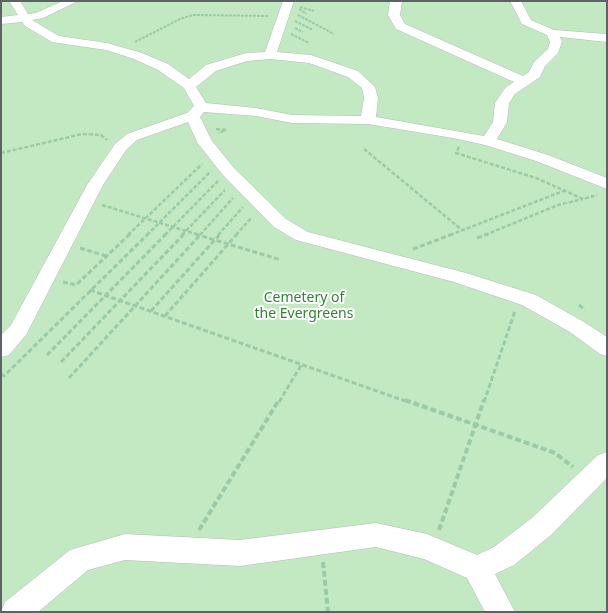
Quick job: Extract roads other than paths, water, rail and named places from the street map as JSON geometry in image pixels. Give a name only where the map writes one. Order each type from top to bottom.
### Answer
[{"type":"lane","points":[[14,1],[25,19],[42,33],[56,39],[119,50],[152,61],[189,86],[205,142],[232,175],[280,223],[302,236],[459,277],[520,298],[577,327],[607,348]]},
{"type":"lane","points":[[1,21],[39,16],[73,1]]},
{"type":"lane","points":[[396,1],[394,15],[400,26],[524,81]]},
{"type":"lane","points":[[515,1],[526,22],[552,33],[607,38]]},
{"type":"lane","points":[[270,55],[289,9]]},
{"type":"lane","points":[[488,141],[500,122],[502,103],[510,91],[535,74],[540,64],[554,50],[556,42],[552,33]]},
{"type":"lane","points":[[189,86],[211,68],[227,61],[270,55],[311,59],[353,74],[368,87],[371,98],[368,120]]},
{"type":"lane","points":[[1,349],[19,330],[87,200],[120,147],[132,137],[197,111],[256,112],[292,119],[368,120],[488,141],[603,185]]},
{"type":"lane","points":[[477,569],[504,556],[542,526],[598,471]]},
{"type":"lane","points":[[15,612],[80,559],[125,547],[240,553],[376,534],[433,550],[477,569],[501,612]]},
{"type":"park label","name":"Cemetery of the Evergreens","points":[[304,306]]}]
